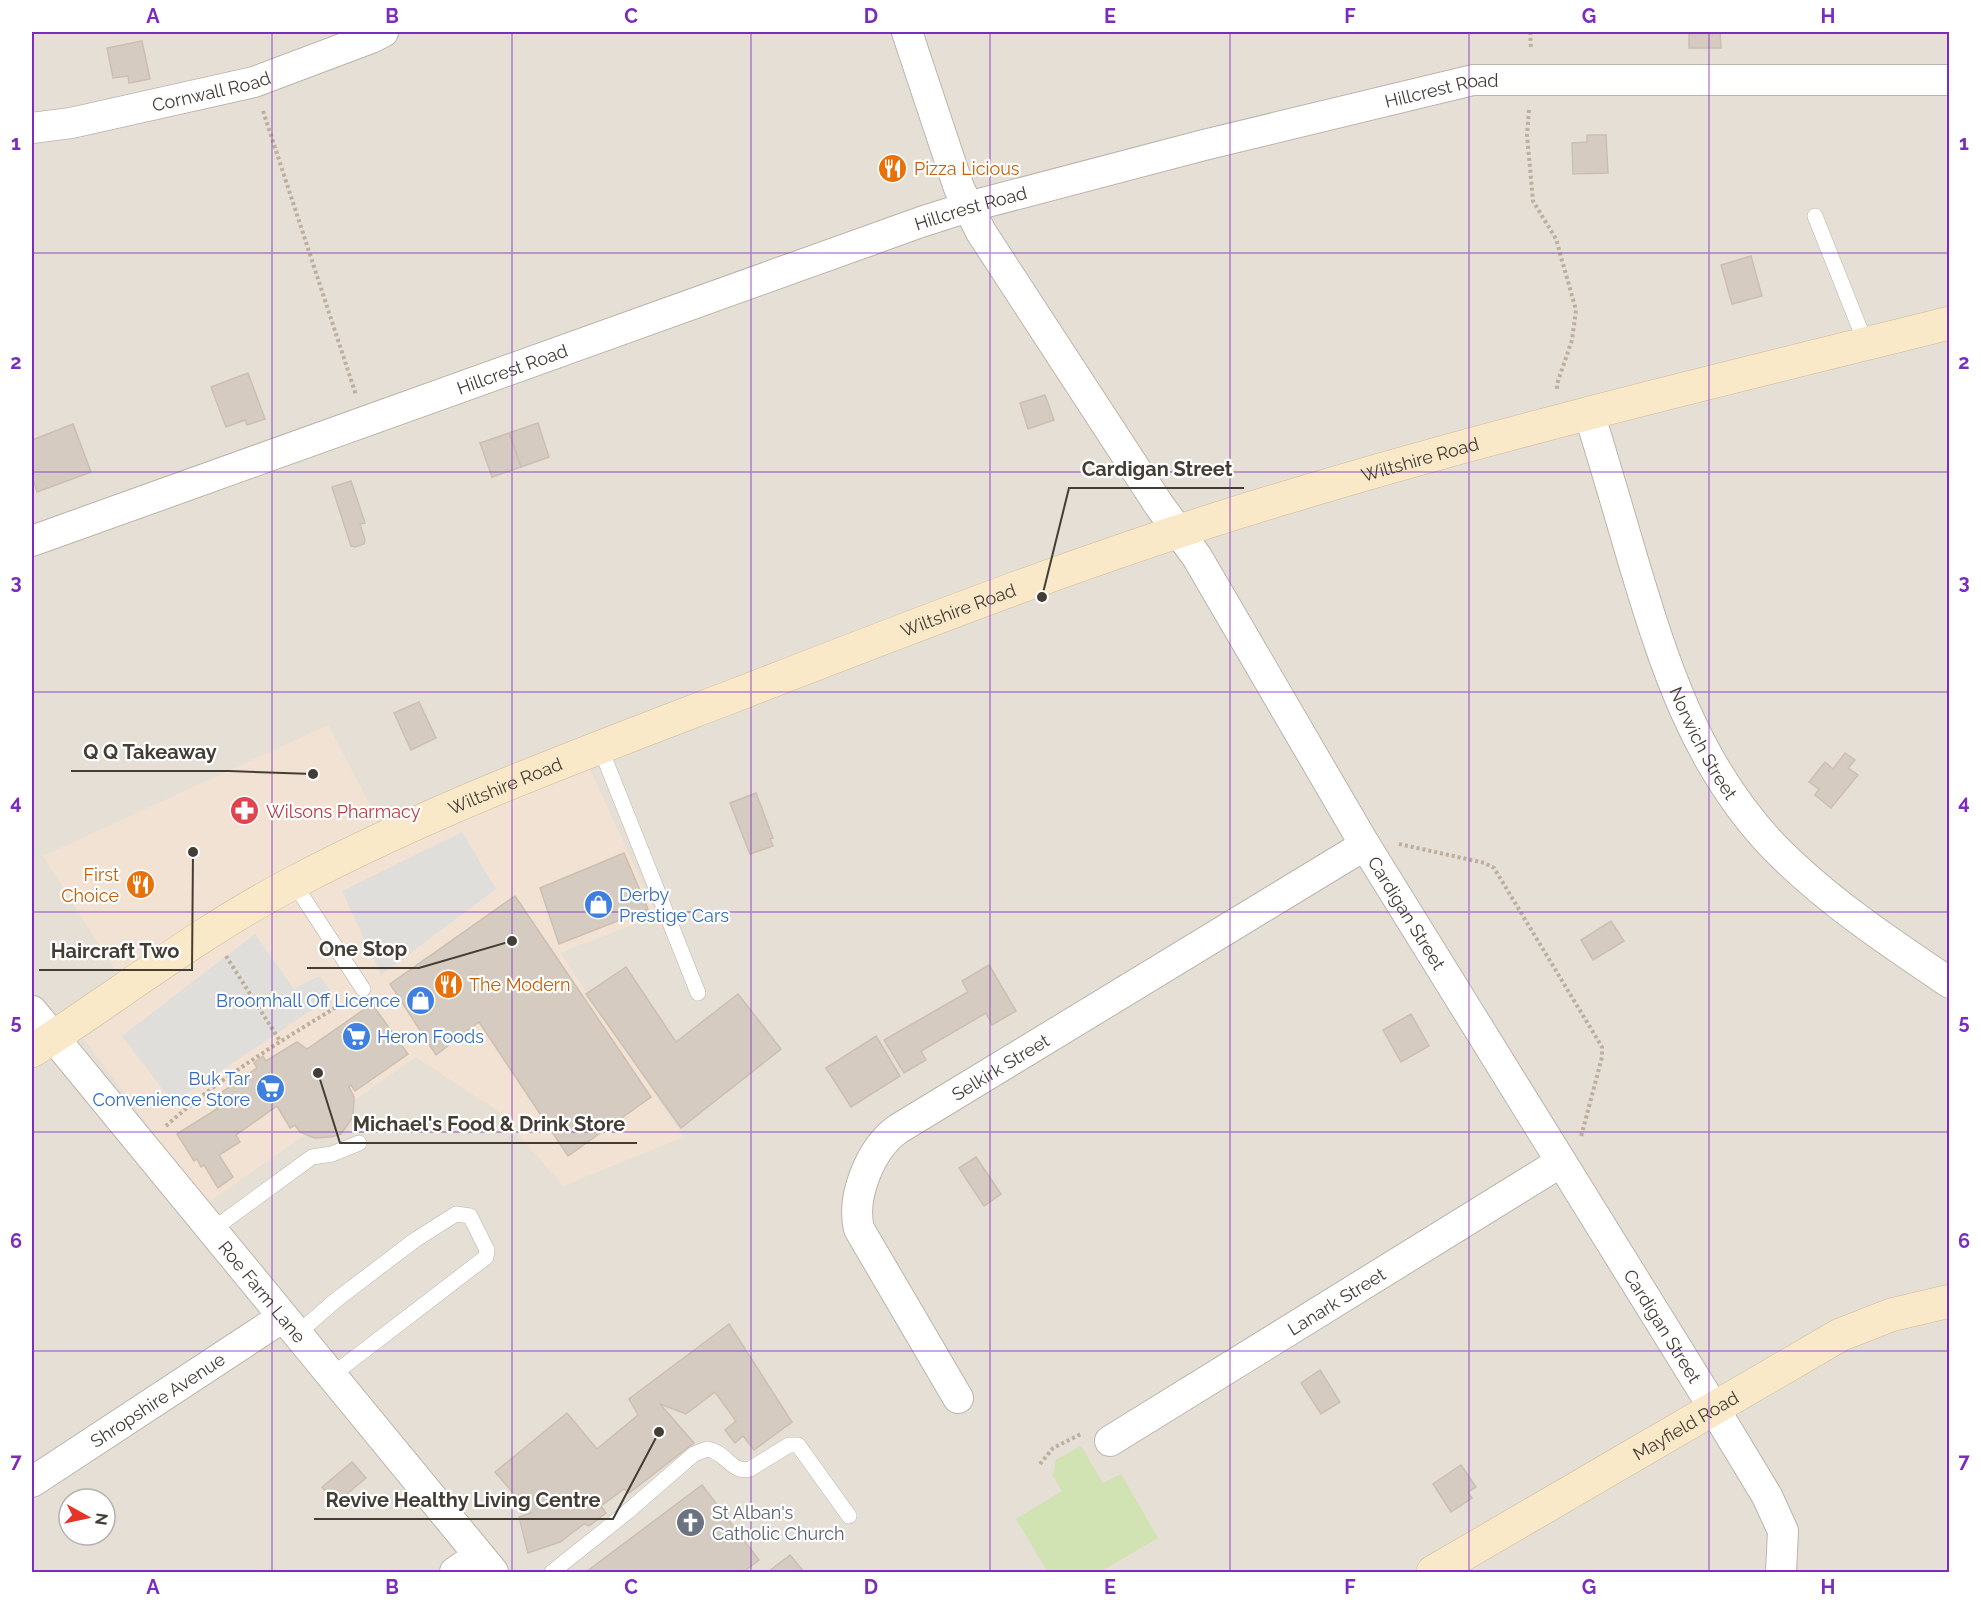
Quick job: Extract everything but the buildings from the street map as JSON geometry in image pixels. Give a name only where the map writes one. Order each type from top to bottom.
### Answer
[{"type":"street","name":"Cornwall Road","points":[[32,129],[71,123],[254,82],[371,39],[383,32]]},
{"type":"street","name":"Cardigan Street","points":[[907,32],[955,178],[995,257],[1203,566],[1362,838],[1716,1410],[1767,1496],[1783,1531],[1781,1572]]},
{"type":"street","name":"Hillcrest Road","points":[[32,541],[365,420],[968,207],[1204,145],[1473,80],[1950,80]]},
{"type":"street","name":"Wiltshire Road","points":[[42,1044],[209,931],[293,882],[478,795],[867,644],[1179,532],[1374,472],[1575,417],[1950,322]]},
{"type":"street","name":"Norwich Street","points":[[1575,417],[1676,694],[1718,773],[1753,822],[1809,879],[1890,943],[1950,983]]},
{"type":"street","name":"Selkirk Street","points":[[958,1398],[860,1229],[857,1213],[859,1196],[873,1160],[885,1140],[898,1129],[1362,838]]},
{"type":"street","name":"Roe Farm Lane","points":[[32,1011],[42,1044],[143,1146],[331,1376],[475,1567]]},
{"type":"street","name":"Lanark Street","points":[[1110,1442],[1566,1169]]},
{"type":"street","name":"Mayfield Road","points":[[1433,1572],[1716,1410],[1840,1335],[1892,1315],[1950,1301]]},
{"type":"street","name":"Shropshire Avenue","points":[[32,1482],[290,1326]]},
{"type":"lane","points":[[1815,216],[1866,344]]},
{"type":"lane","points":[[600,747],[698,993]]},
{"type":"lane","points":[[293,882],[363,989]]},
{"type":"lane","points":[[212,1230],[312,1157],[332,1154],[359,1143]]},
{"type":"lane","points":[[290,1326],[336,1300],[415,1240],[456,1214],[470,1216],[487,1250],[486,1257],[331,1376]]},
{"type":"lane","points":[[552,1572],[626,1514],[694,1454],[706,1449],[724,1455],[735,1469],[742,1471],[750,1469],[789,1444],[798,1445],[849,1516]]},
{"type":"path","points":[[1530,32],[1532,80],[1527,135],[1533,201],[1556,239],[1576,310],[1572,340],[1557,384],[1575,417]]},
{"type":"path","points":[[254,82],[365,420]]},
{"type":"path","points":[[1362,838],[1485,863],[1494,868],[1602,1047],[1602,1057],[1566,1169]]},
{"type":"path","points":[[209,931],[253,995],[280,1041]]},
{"type":"path","points":[[143,1146],[191,1104],[280,1041],[338,1006]]},
{"type":"path","points":[[1040,1464],[1053,1448],[1098,1425],[1110,1442]]},
{"type":"shaded area","points":[[32,32],[1949,32],[1949,1572],[32,1572]]},
{"type":"shaded area","points":[[328,725],[393,848],[587,763],[657,915],[560,953],[684,1137],[563,1186],[499,1112],[416,1057],[206,1204],[84,1039],[135,1002],[43,856]]},
{"type":"shaded area","points":[[462,832],[496,889],[381,975],[342,891]]},
{"type":"shaded area","points":[[255,934],[294,989],[319,976],[334,995],[173,1103],[122,1036]]},
{"type":"green space","points":[[1081,1446],[1103,1483],[1121,1474],[1158,1538],[1100,1572],[1048,1572],[1016,1519],[1062,1491],[1053,1476],[1056,1460]]},
{"type":"place","name":"Pizza Licious","points":[[893,168]]},
{"type":"place","name":"Cardigan Street","points":[[1042,597]]},
{"type":"place","name":"Q Q Takeaway","points":[[313,774]]},
{"type":"place","name":"Wilsons Pharmacy","points":[[245,811]]},
{"type":"place","name":"Haircraft Two","points":[[193,852]]},
{"type":"place","name":"First Choice","points":[[140,884]]},
{"type":"place","name":"Derby Prestige Cars","points":[[598,904]]},
{"type":"place","name":"One Stop","points":[[512,941]]},
{"type":"place","name":"The Modern","points":[[448,984]]},
{"type":"place","name":"Broomhall Off Licence","points":[[421,1000]]},
{"type":"place","name":"Heron Foods","points":[[356,1036]]},
{"type":"place","name":"Michael's Food & Drink Store","points":[[318,1073]]},
{"type":"place","name":"Buk Tar Convenience Store","points":[[271,1088]]},
{"type":"place","name":"Revive Healthy Living Centre","points":[[659,1432]]},
{"type":"place","name":"St Alban's Catholic Church","points":[[691,1522]]}]
